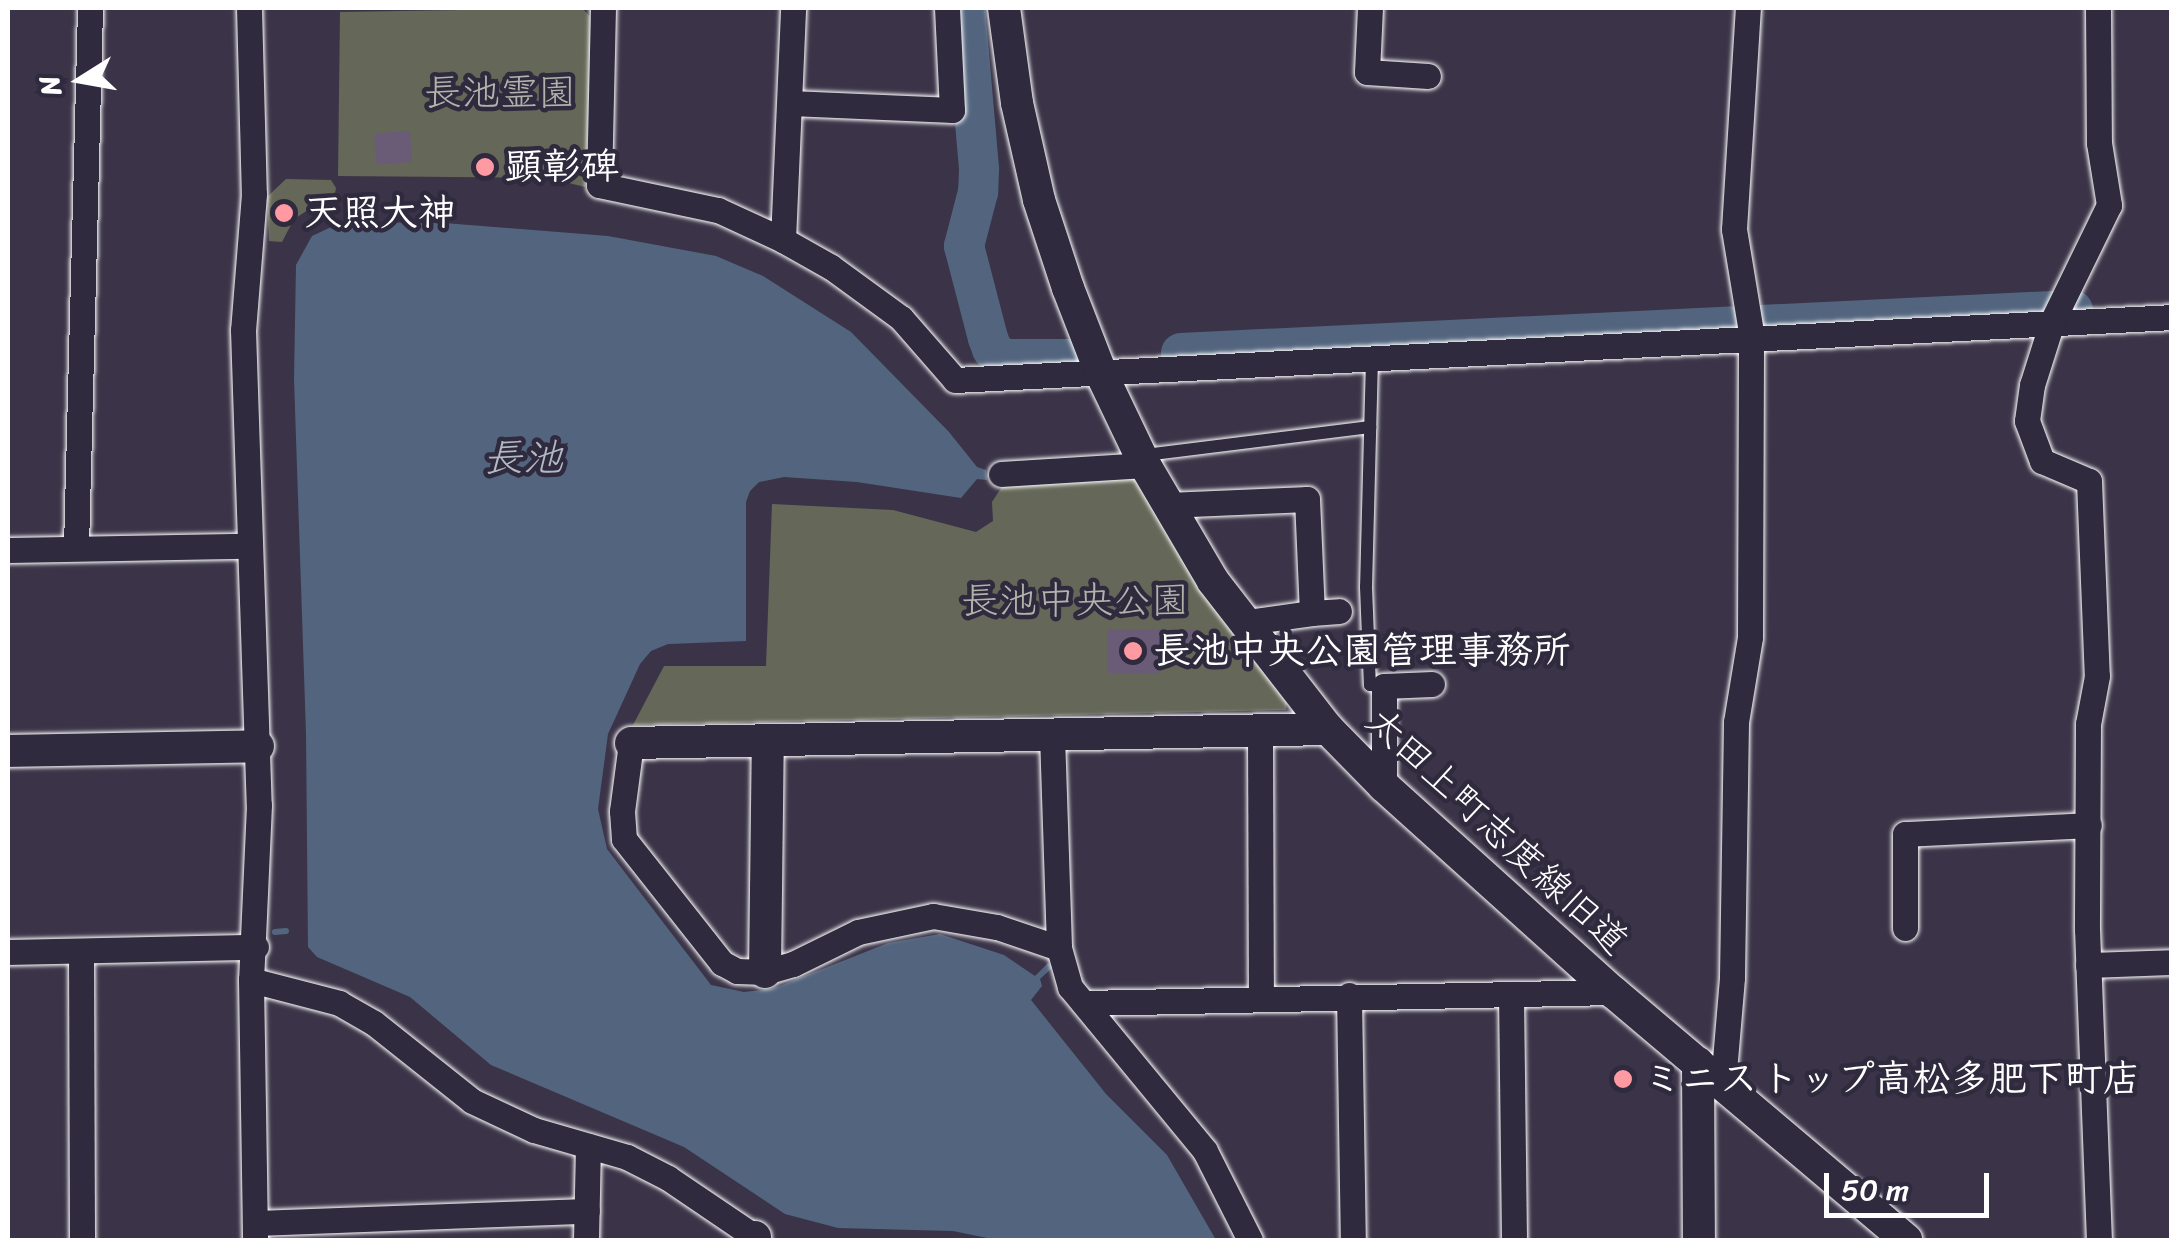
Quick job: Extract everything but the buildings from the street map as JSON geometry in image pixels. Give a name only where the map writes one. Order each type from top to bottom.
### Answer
[{"type":"street","points":[[76,547],[90,8]]},
{"type":"street","points":[[249,8],[254,194],[243,330],[247,546],[258,746],[256,947],[252,980],[255,1232],[587,1211]]},
{"type":"street","points":[[603,8],[599,185],[718,210],[782,240],[831,267],[901,318],[955,380],[1372,359],[1750,329],[2172,316]]},
{"type":"street","points":[[782,240],[793,8]]},
{"type":"street","points":[[791,104],[952,110],[947,8]]},
{"type":"street","name":"太田上町志度線旧道","points":[[1004,8],[1017,103],[1039,200],[1100,374],[1143,461],[1213,581],[1328,729],[1384,786],[1613,992],[1906,1240]]},
{"type":"street","points":[[1370,8],[1367,72],[1428,76]]},
{"type":"street","points":[[1699,1240],[1710,1073],[1732,977],[1736,722],[1750,637],[1750,329],[1734,228],[1748,8]]},
{"type":"street","points":[[2098,8],[2098,143],[2109,204],[2052,322],[2032,385],[2027,422],[2042,461],[2089,480],[2097,676],[2088,724],[2088,965],[2100,1240]]},
{"type":"street","points":[[1001,474],[1143,461]]},
{"type":"street","points":[[1168,505],[1306,488],[1312,613]]},
{"type":"street","points":[[8,550],[247,546]]},
{"type":"street","points":[[1247,622],[1339,611]]},
{"type":"street","points":[[1384,786],[1384,686],[1432,684]]},
{"type":"street","points":[[1059,948],[997,927],[933,916],[858,932],[793,964],[765,972],[737,971],[722,963],[632,854],[624,839],[622,811],[631,743],[1328,729]]},
{"type":"street","points":[[1260,731],[1262,997]]},
{"type":"street","points":[[1052,735],[1059,948],[1070,987],[1205,1151],[1250,1240]]},
{"type":"street","points":[[765,972],[768,740]]},
{"type":"street","points":[[8,751],[258,746]]},
{"type":"street","points":[[1906,928],[1905,834],[2089,825]]},
{"type":"street","points":[[8,952],[256,947]]},
{"type":"street","points":[[81,951],[82,1240]]},
{"type":"street","points":[[2088,965],[2172,962]]},
{"type":"street","points":[[252,980],[339,1003],[374,1023],[472,1102],[534,1130],[627,1156],[668,1178],[755,1238]]},
{"type":"street","points":[[1084,1003],[1613,992]]},
{"type":"street","points":[[1512,994],[1514,1240]]},
{"type":"street","points":[[1349,995],[1353,1240]]},
{"type":"street","points":[[586,1240],[588,1146]]},
{"type":"lane","points":[[1372,359],[1366,546],[1370,685],[1384,686]]},
{"type":"lane","points":[[1143,461],[1370,427]]},
{"type":"green space","name":"長池霊園","points":[[582,8],[592,19],[585,187],[569,183],[569,178],[338,176],[340,12]]},
{"type":"green space","points":[[286,179],[331,180],[336,188],[333,204],[308,210],[294,219],[282,242],[269,241],[267,197]]},
{"type":"green space","name":"長池中央公園","points":[[1131,472],[1210,603],[1287,703],[1286,710],[633,725],[664,666],[766,666],[772,504],[893,510],[976,532],[993,521],[992,502],[1007,479]]},
{"type":"water","name":"長池","points":[[342,222],[444,223],[608,236],[716,256],[763,276],[851,332],[949,432],[977,467],[986,470],[987,480],[977,479],[961,498],[857,482],[784,477],[759,482],[750,491],[746,502],[746,641],[668,644],[651,651],[640,664],[608,734],[598,809],[607,849],[711,985],[744,992],[772,989],[888,943],[940,934],[1004,955],[1035,976],[1048,963],[1053,967],[1040,979],[1042,986],[1031,1000],[1106,1094],[1167,1155],[1216,1240],[997,1240],[953,1231],[838,1228],[785,1214],[684,1147],[491,1065],[410,997],[317,957],[308,947],[306,733],[294,379],[296,265],[312,236]]},
{"type":"waterway","points":[[965,8],[979,169],[978,192],[964,246],[988,338],[992,349],[1003,359],[1076,359]]},
{"type":"waterway","points":[[1181,353],[2073,310]]},
{"type":"waterway","points":[[275,932],[286,931]]},
{"type":"place","name":"顕彰碑","points":[[485,167]]},
{"type":"place","name":"天照大神","points":[[284,213]]},
{"type":"place","name":"長池中央公園管理事務所","points":[[1133,651]]},
{"type":"place","name":"ミニストップ高松多肥下町店","points":[[1623,1079]]}]
